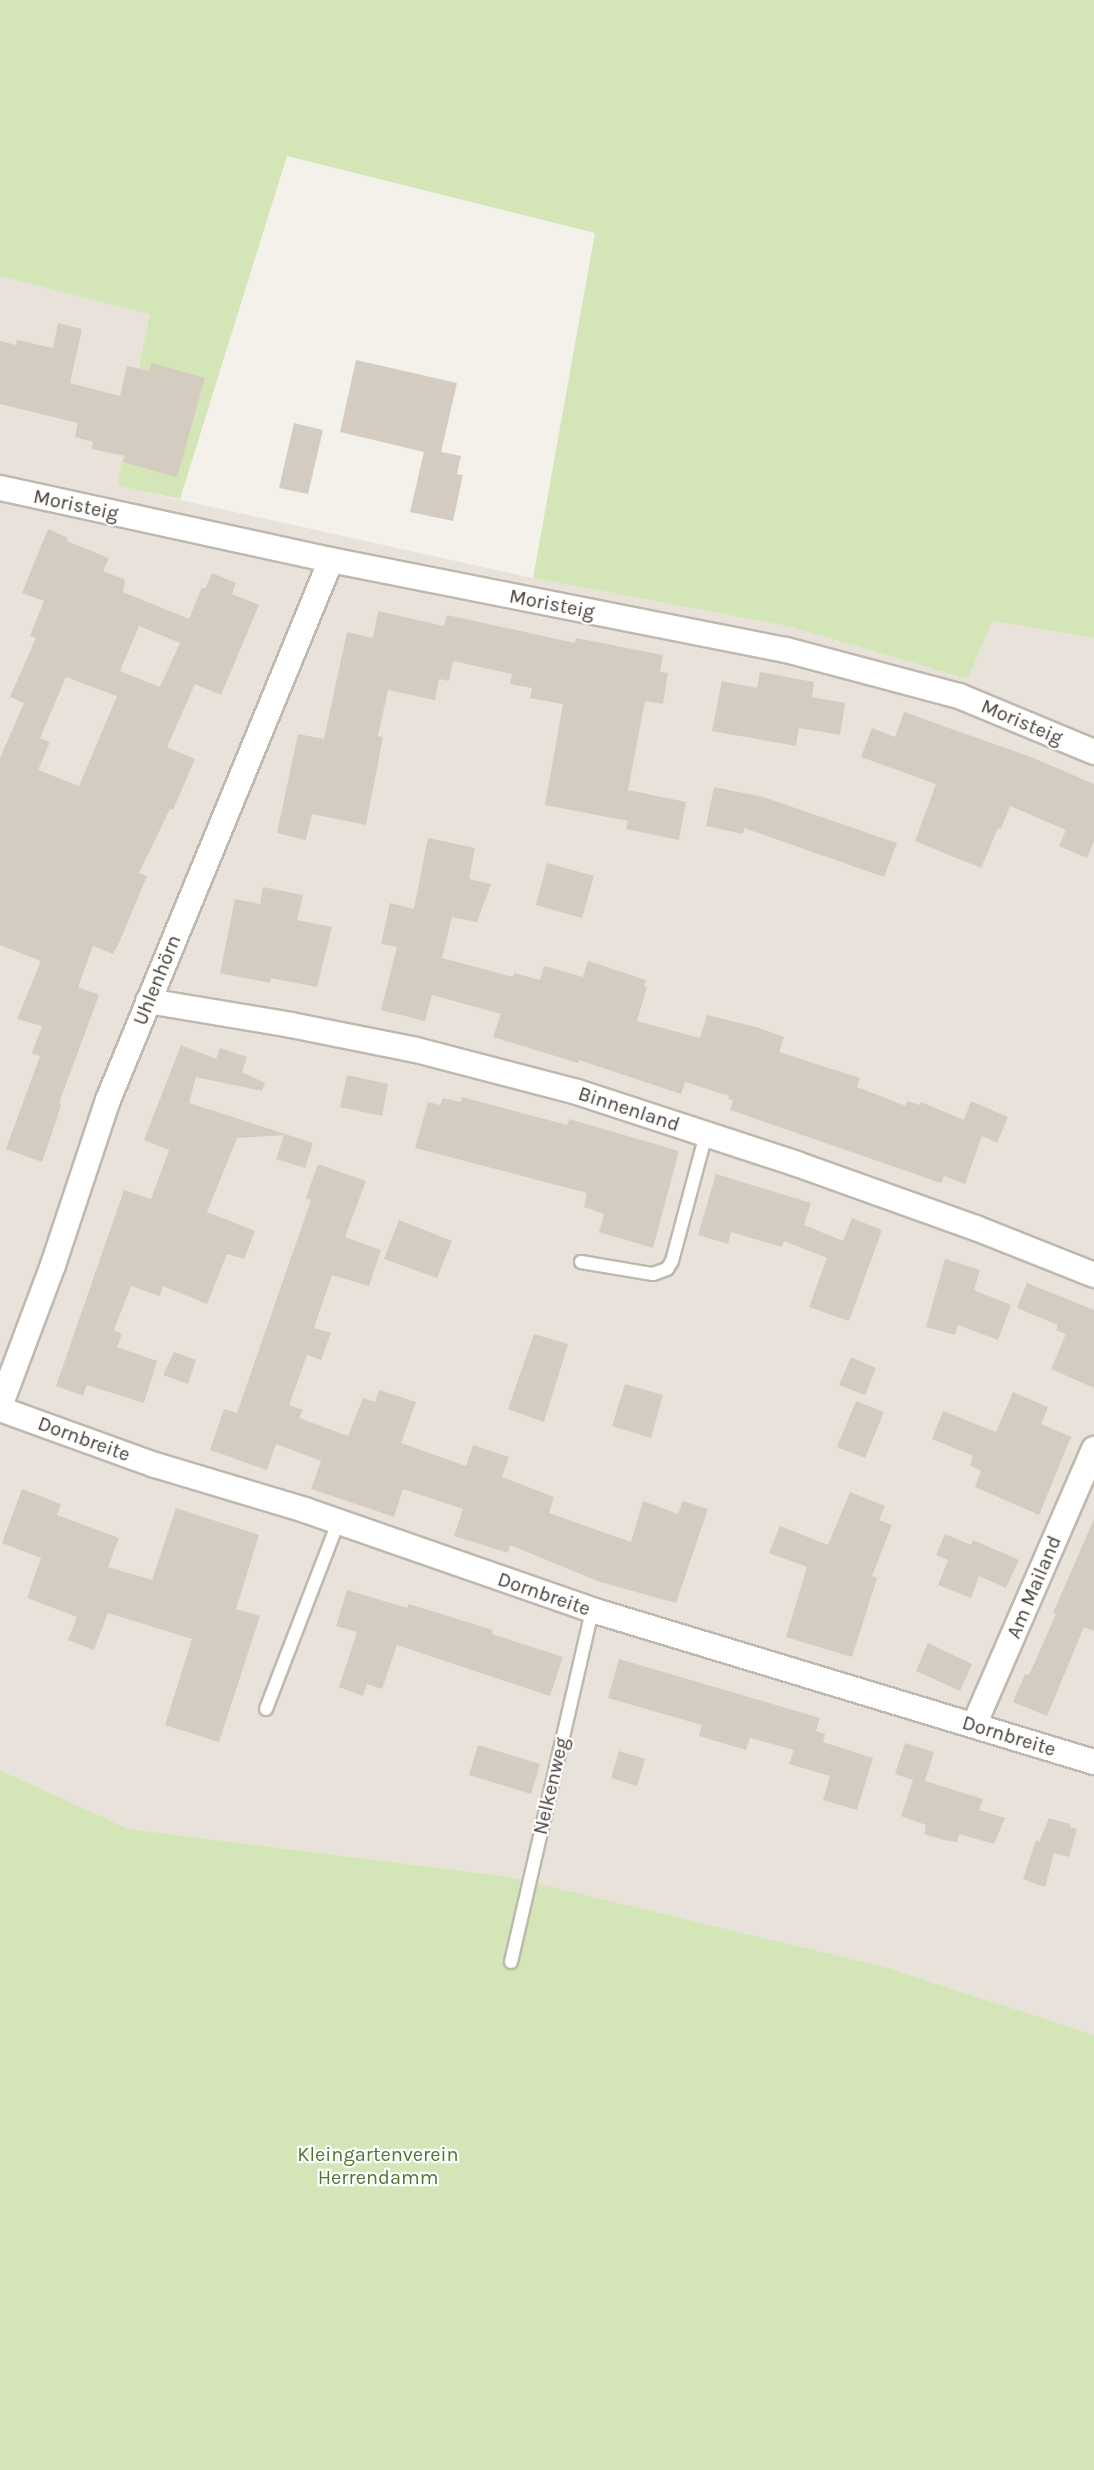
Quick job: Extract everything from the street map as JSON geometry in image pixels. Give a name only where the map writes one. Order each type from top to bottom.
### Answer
[{"type":"street","name":"Moristeig","points":[[0,488],[331,560],[786,650],[959,696],[1094,752]]},
{"type":"street","name":"Uhlenhörn","points":[[0,1407],[52,1265],[108,1100],[331,560]]},
{"type":"street","name":"Binnenland","points":[[148,1001],[291,1025],[416,1050],[577,1092],[706,1134],[964,1224],[1094,1275]]},
{"type":"street","name":"Dornbreite","points":[[0,1407],[155,1465],[338,1522],[592,1610],[1094,1762]]},
{"type":"street","name":"Am Mailand","points":[[974,1725],[1094,1449]]},
{"type":"lane","points":[[581,1262],[653,1274],[668,1269],[706,1134]]},
{"type":"lane","points":[[266,1709],[338,1522]]},
{"type":"lane","name":"Nelkenweg","points":[[511,1962],[592,1610]]},
{"type":"shaded area","points":[[0,276],[149,313],[117,486],[533,578],[791,627],[968,679],[992,620],[1094,638],[1094,2035],[885,1967],[511,1877],[129,1829],[0,1770]]},
{"type":"green space","points":[[0,0],[1094,0],[1094,638],[992,621],[968,679],[791,627],[533,578],[595,233],[287,156],[180,499],[117,486],[149,314],[0,276]]},
{"type":"green space","name":"Kleingartenverein Herrendamm","points":[[0,1770],[129,1829],[511,1877],[885,1967],[1094,2035],[1094,2470],[0,2470]]},
{"type":"building","points":[[58,323],[82,329],[70,383],[120,396],[127,366],[149,371],[151,363],[205,378],[177,477],[123,462],[125,456],[92,449],[93,442],[75,437],[78,423],[0,404],[0,341],[16,345],[17,340],[53,348]]},
{"type":"building","points":[[356,360],[457,383],[441,452],[461,456],[457,474],[463,475],[453,521],[410,512],[424,452],[340,432]]},
{"type":"building","points":[[294,423],[323,430],[308,494],[279,488]]},
{"type":"building","points":[[48,529],[68,538],[67,541],[109,558],[103,571],[125,580],[123,592],[189,619],[202,587],[205,589],[212,573],[236,583],[232,594],[259,605],[221,695],[195,684],[167,747],[195,759],[173,810],[170,809],[139,873],[147,876],[113,954],[93,946],[78,987],[99,995],[59,1103],[61,1104],[42,1162],[6,1149],[40,1056],[32,1053],[42,1026],[17,1019],[41,961],[0,945],[0,758],[24,703],[10,697],[36,638],[30,636],[44,601],[22,593]],"holes":[[[139,626],[180,643],[160,687],[120,671]],[[66,677],[117,696],[79,786],[38,770],[50,742],[40,738]]]},
{"type":"building","points":[[378,611],[444,626],[447,615],[575,643],[576,638],[663,655],[660,672],[668,673],[663,704],[645,701],[628,790],[686,802],[679,840],[626,829],[628,821],[545,805],[563,704],[530,698],[532,688],[510,684],[512,674],[453,661],[449,681],[439,679],[435,700],[388,690],[378,736],[383,737],[366,825],[312,814],[306,840],[277,833],[298,734],[324,739],[347,632],[373,638]]},
{"type":"building","points":[[760,672],[814,682],[812,697],[845,703],[840,735],[799,728],[796,746],[712,731],[722,681],[757,688]]},
{"type":"building","points":[[904,712],[1031,757],[1094,784],[1094,841],[1087,858],[1059,846],[1066,830],[1010,806],[981,868],[915,841],[936,784],[861,757],[872,728],[895,737]]},
{"type":"building","points":[[714,787],[763,797],[897,843],[884,877],[744,828],[743,834],[706,826]]},
{"type":"building","points":[[428,838],[475,848],[469,879],[491,884],[477,922],[452,917],[442,958],[513,977],[514,973],[540,980],[544,966],[583,977],[588,961],[646,980],[644,986],[647,987],[637,1021],[700,1038],[707,1015],[756,1027],[784,1037],[779,1052],[860,1078],[857,1087],[906,1106],[907,1101],[919,1105],[921,1102],[964,1120],[971,1101],[1008,1117],[997,1143],[982,1136],[965,1184],[944,1176],[941,1183],[730,1110],[733,1100],[728,1099],[729,1096],[685,1082],[681,1094],[579,1060],[578,1063],[493,1037],[501,1014],[432,995],[425,1021],[381,1010],[397,947],[381,944],[390,903],[414,909]]},
{"type":"building","points":[[547,863],[594,876],[582,918],[536,905]]},
{"type":"building","points":[[263,887],[303,895],[297,920],[332,927],[317,987],[271,978],[270,983],[220,973],[235,899],[260,904]]},
{"type":"building","points":[[181,1045],[216,1059],[220,1048],[247,1057],[242,1072],[265,1083],[262,1091],[196,1077],[189,1103],[313,1143],[305,1168],[276,1159],[284,1135],[237,1138],[207,1212],[255,1231],[244,1259],[227,1254],[207,1304],[163,1286],[160,1296],[131,1286],[114,1330],[122,1334],[117,1347],[157,1361],[144,1403],[87,1385],[83,1396],[56,1386],[124,1190],[151,1199],[169,1150],[144,1140]]},
{"type":"building","points":[[347,1075],[388,1084],[382,1116],[340,1107]]},
{"type":"building","points":[[462,1097],[567,1125],[569,1119],[679,1151],[653,1248],[599,1232],[604,1214],[584,1207],[587,1193],[415,1148],[428,1102],[440,1105],[443,1098],[460,1102]]},
{"type":"building","points":[[318,1164],[366,1181],[345,1237],[381,1250],[369,1286],[332,1275],[314,1328],[331,1333],[321,1360],[307,1355],[289,1405],[303,1410],[299,1418],[348,1436],[363,1398],[375,1402],[379,1390],[416,1402],[401,1443],[466,1466],[473,1445],[509,1457],[502,1477],[554,1497],[549,1513],[631,1542],[643,1501],[678,1514],[683,1501],[708,1509],[676,1603],[600,1582],[510,1545],[508,1553],[454,1536],[463,1509],[403,1489],[394,1517],[311,1489],[321,1461],[276,1444],[267,1470],[210,1450],[224,1409],[237,1413],[311,1200],[306,1198]]},
{"type":"building","points":[[716,1174],[811,1203],[804,1225],[843,1241],[852,1218],[882,1230],[849,1321],[809,1307],[827,1258],[784,1241],[782,1247],[731,1232],[728,1244],[698,1235]]},
{"type":"building","points":[[399,1220],[452,1241],[437,1278],[384,1259]]},
{"type":"building","points":[[945,1259],[980,1270],[974,1290],[1011,1305],[998,1340],[958,1325],[955,1335],[926,1327]]},
{"type":"building","points":[[1027,1283],[1094,1310],[1094,1388],[1051,1369],[1066,1334],[1056,1330],[1058,1325],[1017,1308]]},
{"type":"building","points":[[534,1334],[568,1344],[544,1422],[508,1409]]},
{"type":"building","points":[[174,1352],[196,1360],[188,1384],[163,1375]]},
{"type":"building","points":[[851,1357],[876,1368],[865,1395],[839,1385]]},
{"type":"building","points":[[625,1384],[663,1395],[651,1438],[612,1426]]},
{"type":"building","points":[[1013,1392],[1048,1407],[1041,1424],[1071,1437],[1039,1515],[975,1487],[981,1471],[970,1465],[973,1456],[932,1439],[943,1411],[996,1432]]},
{"type":"building","points":[[856,1401],[884,1412],[865,1458],[837,1447]]},
{"type":"building","points":[[22,1489],[61,1504],[57,1515],[119,1538],[108,1567],[152,1580],[176,1508],[259,1535],[236,1609],[260,1616],[219,1742],[165,1725],[192,1639],[108,1613],[94,1650],[68,1640],[77,1617],[27,1598],[41,1558],[2,1543]]},
{"type":"building","points":[[850,1492],[885,1506],[879,1520],[892,1525],[872,1576],[877,1578],[852,1657],[786,1637],[807,1567],[769,1553],[780,1526],[828,1545]]},
{"type":"building","points":[[1094,1519],[1094,1631],[1084,1627],[1047,1716],[1013,1702],[1025,1674],[1029,1675],[1056,1614],[1053,1613]]},
{"type":"building","points":[[945,1534],[971,1545],[973,1540],[1019,1560],[1006,1588],[979,1576],[971,1598],[938,1585],[948,1560],[936,1555]]},
{"type":"building","points":[[347,1590],[407,1608],[409,1604],[493,1630],[492,1634],[563,1657],[550,1696],[397,1645],[382,1689],[367,1684],[363,1696],[339,1687],[357,1632],[336,1626]]},
{"type":"building","points":[[928,1643],[972,1664],[960,1691],[916,1671]]},
{"type":"building","points":[[619,1659],[820,1718],[816,1731],[825,1734],[823,1742],[873,1758],[857,1810],[823,1800],[830,1776],[789,1764],[794,1750],[750,1738],[746,1750],[699,1736],[702,1725],[608,1698]]},
{"type":"building","points":[[905,1743],[934,1752],[925,1781],[983,1799],[979,1810],[1005,1818],[994,1844],[959,1834],[957,1842],[924,1834],[926,1825],[901,1816],[913,1780],[895,1774]]},
{"type":"building","points":[[478,1745],[540,1764],[531,1794],[469,1775]]},
{"type":"building","points":[[619,1751],[645,1759],[637,1786],[611,1778]]},
{"type":"building","points":[[1049,1818],[1070,1824],[1070,1827],[1077,1829],[1069,1857],[1054,1853],[1045,1887],[1023,1879],[1036,1840],[1039,1842]]}]
